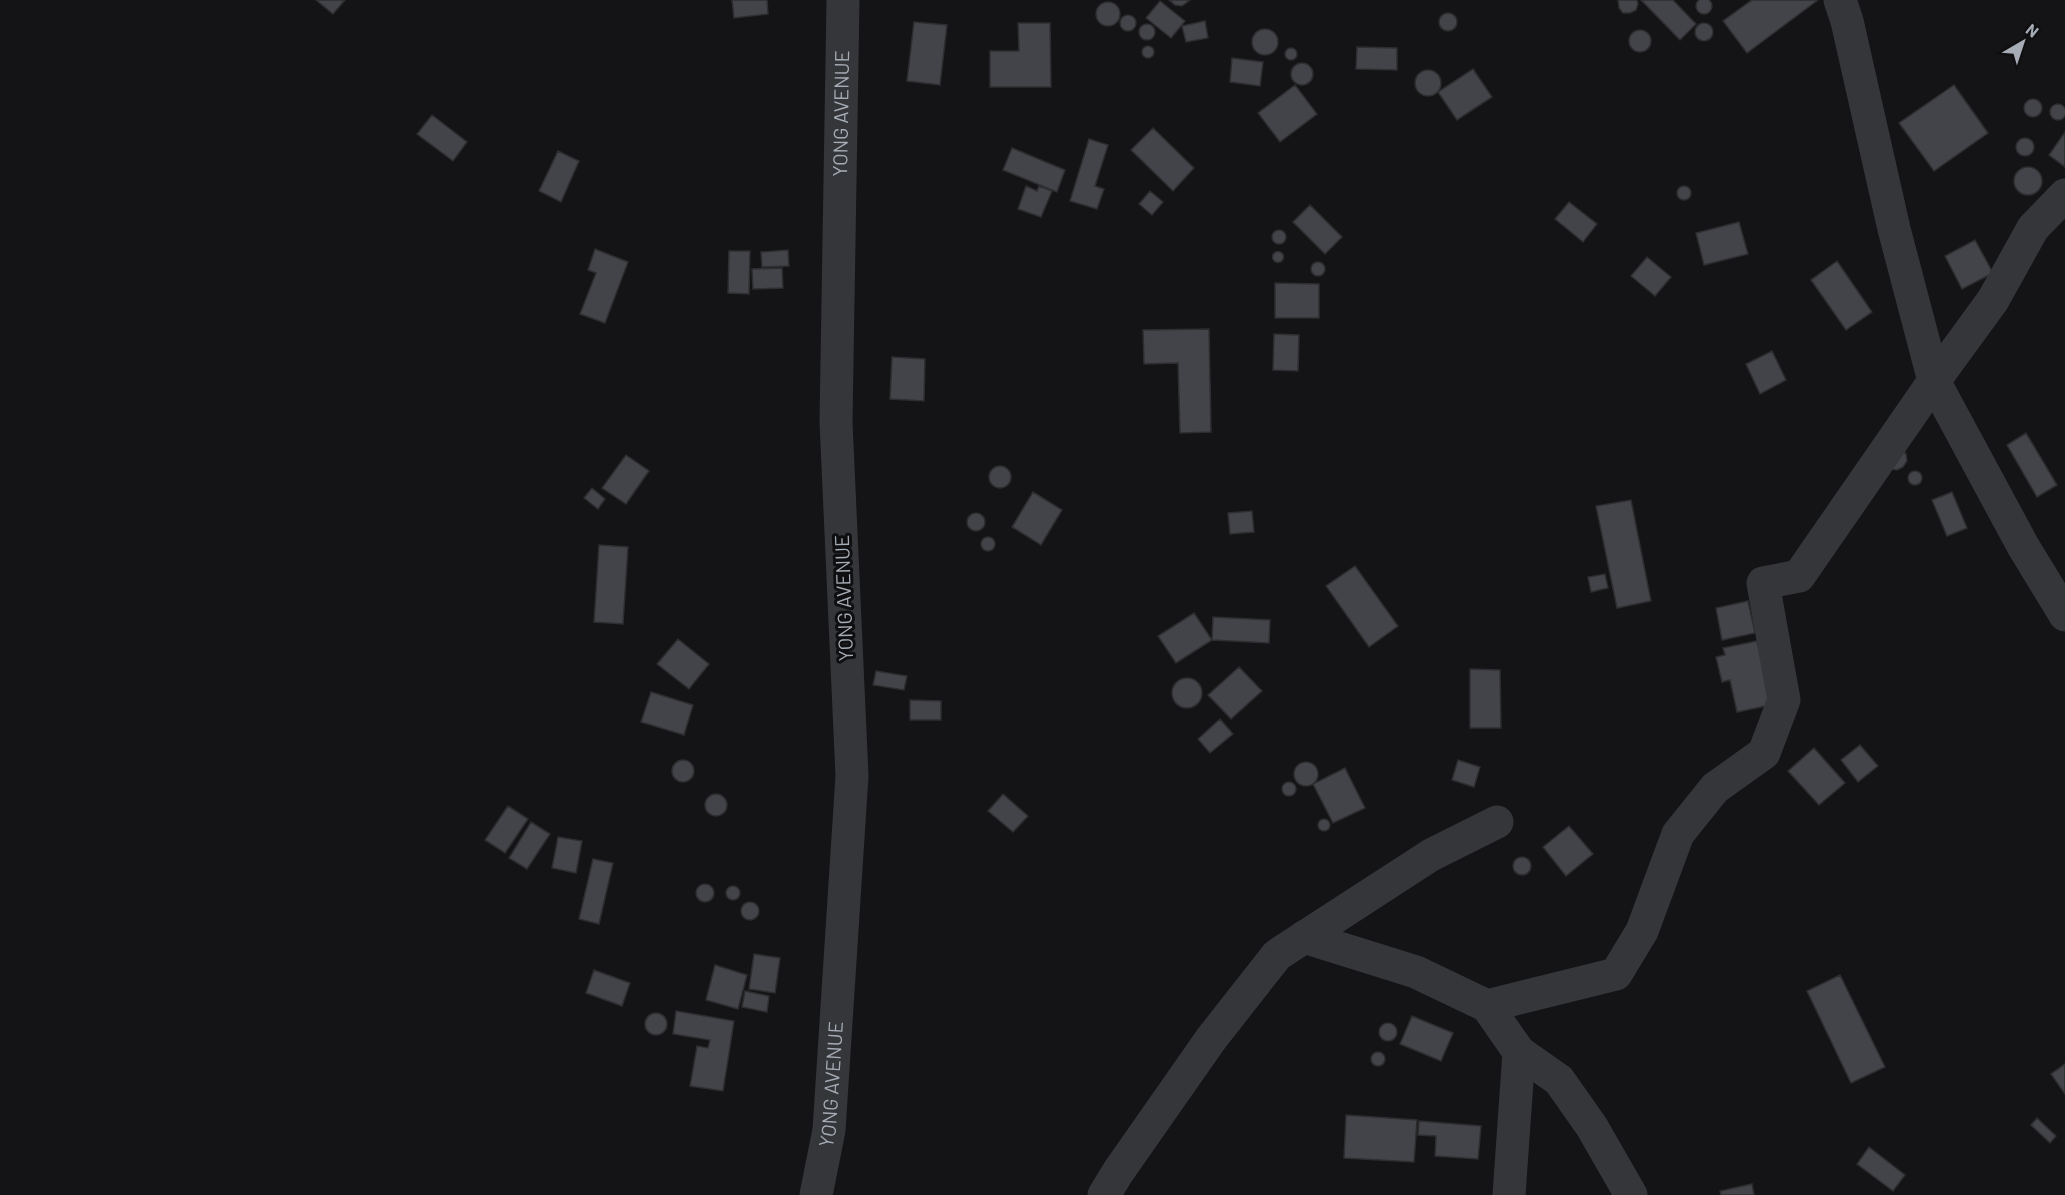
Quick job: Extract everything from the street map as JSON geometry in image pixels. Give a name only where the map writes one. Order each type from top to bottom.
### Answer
[{"type":"street","name":"YONG AVENUE","points":[[816,1195],[829,1130],[852,776],[836,422],[843,0]]},
{"type":"street","points":[[1840,0],[1847,21],[1894,228],[1934,381],[2023,546],[2065,615]]},
{"type":"street","points":[[1488,1006],[1616,974],[1642,931],[1677,834],[1715,788],[1764,753],[1768,743],[1784,700],[1763,583],[1799,576],[1993,300],[2033,228],[2065,195]]},
{"type":"street","points":[[1104,1195],[1211,1039],[1277,955],[1431,855],[1497,822]]},
{"type":"street","points":[[1304,937],[1416,972],[1488,1006],[1519,1052],[1559,1080],[1592,1127],[1631,1195]]},
{"type":"street","points":[[1509,1195],[1519,1052]]},
{"type":"building","points":[[1704,-2],[1712,6],[1704,14],[1696,6]]},
{"type":"building","points":[[316,0],[345,0],[333,14]]},
{"type":"building","points":[[732,0],[767,0],[768,14],[734,18]]},
{"type":"building","points":[[1169,0],[1190,0],[1182,6],[1175,5]]},
{"type":"building","points":[[1618,0],[1637,0],[1636,10],[1623,13],[1619,8]]},
{"type":"building","points":[[1641,0],[1673,0],[1696,24],[1680,40]]},
{"type":"building","points":[[1752,0],[1818,0],[1747,53],[1723,21]]},
{"type":"building","points":[[1160,1],[1185,21],[1171,38],[1146,18]]},
{"type":"building","points":[[1108,2],[1113,3],[1119,9],[1119,19],[1113,25],[1108,26],[1103,25],[1097,19],[1096,14],[1097,9],[1103,3]]},
{"type":"building","points":[[1448,13],[1456,18],[1457,22],[1452,30],[1448,31],[1440,26],[1439,22],[1444,14]]},
{"type":"building","points":[[1128,15],[1134,17],[1136,23],[1134,29],[1128,31],[1122,29],[1120,23],[1122,17]]},
{"type":"building","points":[[1205,21],[1208,38],[1186,42],[1182,26]]},
{"type":"building","points":[[914,22],[947,25],[940,85],[907,81]]},
{"type":"building","points":[[1018,23],[1050,23],[1051,87],[990,87],[990,51],[1019,51]]},
{"type":"building","points":[[1704,23],[1710,26],[1713,32],[1710,38],[1704,41],[1698,38],[1695,32],[1698,26]]},
{"type":"building","points":[[1144,24],[1150,24],[1155,32],[1153,38],[1144,40],[1139,35],[1139,29]]},
{"type":"building","points":[[1265,29],[1274,33],[1278,42],[1274,51],[1265,55],[1256,51],[1252,42],[1256,33]]},
{"type":"building","points":[[1640,30],[1648,33],[1651,41],[1648,49],[1640,52],[1632,49],[1629,41],[1632,33]]},
{"type":"building","points":[[1150,46],[1154,52],[1150,58],[1146,58],[1142,50]]},
{"type":"building","points":[[1357,47],[1397,48],[1397,70],[1356,69]]},
{"type":"building","points":[[1293,48],[1296,49],[1296,59],[1289,60],[1286,59],[1285,52],[1286,49]]},
{"type":"building","points":[[1232,58],[1263,62],[1260,86],[1230,82]]},
{"type":"building","points":[[1302,63],[1310,66],[1313,74],[1310,82],[1302,85],[1294,82],[1291,74],[1294,66]]},
{"type":"building","points":[[1473,69],[1492,97],[1457,120],[1438,92]]},
{"type":"building","points":[[1428,70],[1437,74],[1441,83],[1437,92],[1428,96],[1419,92],[1415,83],[1419,74]]},
{"type":"building","points":[[1295,85],[1317,114],[1280,142],[1258,113]]},
{"type":"building","points":[[1954,85],[1988,133],[1934,171],[1899,123]]},
{"type":"building","points":[[2029,99],[2037,99],[2042,104],[2040,115],[2029,117],[2024,112],[2024,104]]},
{"type":"building","points":[[2058,104],[2066,112],[2058,120],[2050,112]]},
{"type":"building","points":[[432,115],[467,142],[453,161],[417,134]]},
{"type":"building","points":[[1153,128],[1194,168],[1173,191],[1131,150]]},
{"type":"building","points":[[2065,132],[2065,167],[2049,155]]},
{"type":"building","points":[[2025,138],[2031,141],[2034,147],[2031,153],[2025,156],[2019,153],[2016,147],[2019,141]]},
{"type":"building","points":[[1089,139],[1108,145],[1095,186],[1104,189],[1097,209],[1070,201]]},
{"type":"building","points":[[1012,148],[1065,170],[1057,192],[1003,170]]},
{"type":"building","points":[[558,151],[579,161],[561,202],[539,191]]},
{"type":"building","points":[[2028,167],[2038,171],[2042,181],[2038,191],[2028,195],[2018,191],[2014,181],[2018,171]]},
{"type":"building","points":[[1026,186],[1037,191],[1039,186],[1052,191],[1041,217],[1018,209]]},
{"type":"building","points":[[1681,186],[1687,186],[1691,193],[1687,200],[1681,200],[1677,196],[1677,190]]},
{"type":"building","points":[[1150,191],[1163,202],[1152,215],[1139,204]]},
{"type":"building","points":[[1569,202],[1597,224],[1583,242],[1555,219]]},
{"type":"building","points":[[1310,205],[1342,237],[1325,254],[1293,222]]},
{"type":"building","points":[[1739,222],[1748,254],[1704,265],[1696,233]]},
{"type":"building","points":[[1276,230],[1282,230],[1286,237],[1282,244],[1276,244],[1272,240],[1272,234]]},
{"type":"building","points":[[1975,240],[1993,273],[1962,289],[1945,256]]},
{"type":"building","points":[[595,249],[628,262],[605,323],[580,314],[596,273],[588,270]]},
{"type":"building","points":[[788,250],[789,266],[762,267],[761,252]]},
{"type":"building","points":[[729,251],[750,251],[749,294],[728,293]]},
{"type":"building","points":[[1278,252],[1282,253],[1282,261],[1278,262],[1274,261],[1273,257],[1274,253]]},
{"type":"building","points":[[1647,257],[1671,277],[1655,296],[1631,276]]},
{"type":"building","points":[[1837,261],[1872,312],[1846,330],[1811,280]]},
{"type":"building","points":[[1315,262],[1321,262],[1325,269],[1321,276],[1315,276],[1311,272],[1311,266]]},
{"type":"building","points":[[782,268],[783,288],[753,289],[752,269]]},
{"type":"building","points":[[1275,283],[1319,284],[1319,318],[1275,318]]},
{"type":"building","points":[[1209,329],[1211,432],[1180,433],[1178,363],[1144,364],[1143,330]]},
{"type":"building","points":[[1274,334],[1299,335],[1298,371],[1273,370]]},
{"type":"building","points":[[1772,351],[1786,380],[1760,394],[1746,364]]},
{"type":"building","points":[[892,357],[925,359],[924,401],[890,399]]},
{"type":"building","points":[[2026,433],[2057,485],[2037,497],[2007,445]]},
{"type":"building","points":[[1900,449],[1906,454],[1907,461],[1897,470],[1890,469]]},
{"type":"building","points":[[626,455],[649,471],[626,504],[602,488]]},
{"type":"building","points":[[996,466],[1004,466],[1011,473],[1011,481],[1004,488],[996,488],[989,481],[989,473]]},
{"type":"building","points":[[1912,471],[1918,471],[1922,478],[1918,485],[1912,485],[1908,481],[1908,475]]},
{"type":"building","points":[[592,488],[605,499],[598,509],[584,498]]},
{"type":"building","points":[[1033,492],[1062,510],[1041,545],[1012,527]]},
{"type":"building","points":[[1952,492],[1967,528],[1947,536],[1932,500]]},
{"type":"building","points":[[1631,500],[1651,601],[1617,608],[1596,506]]},
{"type":"building","points":[[1252,511],[1254,532],[1230,534],[1228,513]]},
{"type":"building","points":[[972,513],[980,513],[985,518],[983,529],[972,531],[967,526],[967,518]]},
{"type":"building","points":[[985,537],[991,537],[995,544],[991,551],[985,551],[981,547],[981,541]]},
{"type":"building","points":[[599,545],[628,547],[623,624],[594,622]]},
{"type":"building","points":[[1355,566],[1398,626],[1369,647],[1326,586]]},
{"type":"building","points":[[1605,574],[1608,588],[1591,592],[1588,577]]},
{"type":"building","points":[[1748,601],[1755,633],[1722,640],[1716,608]]},
{"type":"building","points":[[1194,613],[1212,640],[1176,663],[1158,636]]},
{"type":"building","points":[[1213,617],[1270,620],[1269,643],[1212,640]]},
{"type":"building","points":[[678,639],[709,664],[689,689],[657,664]]},
{"type":"building","points":[[1757,641],[1771,705],[1737,712],[1730,680],[1722,682],[1716,657],[1725,655],[1723,648]]},
{"type":"building","points":[[1239,667],[1262,691],[1231,719],[1208,695]]},
{"type":"building","points":[[1470,669],[1500,670],[1501,728],[1470,728]]},
{"type":"building","points":[[876,671],[907,676],[904,690],[873,685]]},
{"type":"building","points":[[1187,678],[1193,679],[1201,687],[1201,699],[1193,707],[1187,708],[1181,707],[1173,699],[1172,693],[1173,687],[1181,679]]},
{"type":"building","points":[[651,692],[693,705],[684,735],[641,722]]},
{"type":"building","points":[[910,700],[941,701],[941,720],[910,720]]},
{"type":"building","points":[[1220,719],[1233,734],[1210,753],[1198,739]]},
{"type":"building","points":[[1860,745],[1878,766],[1858,782],[1841,760]]},
{"type":"building","points":[[1814,748],[1845,783],[1819,805],[1788,771]]},
{"type":"building","points":[[683,760],[693,767],[694,771],[687,781],[683,782],[673,775],[672,771],[679,761]]},
{"type":"building","points":[[1458,760],[1480,767],[1474,787],[1452,780]]},
{"type":"building","points":[[1306,762],[1311,763],[1317,769],[1317,779],[1311,785],[1306,786],[1301,785],[1295,779],[1294,774],[1295,769],[1301,763]]},
{"type":"building","points":[[1345,768],[1365,808],[1333,823],[1313,784]]},
{"type":"building","points":[[1289,782],[1294,784],[1296,789],[1294,794],[1289,796],[1284,794],[1282,789],[1284,784]]},
{"type":"building","points":[[712,794],[720,794],[727,801],[727,809],[720,816],[712,816],[705,809],[705,801]]},
{"type":"building","points":[[1003,794],[1028,816],[1013,832],[988,811]]},
{"type":"building","points":[[508,806],[528,819],[505,853],[485,840]]},
{"type":"building","points":[[1326,819],[1330,825],[1326,831],[1322,831],[1318,823]]},
{"type":"building","points":[[531,822],[550,834],[527,869],[509,858]]},
{"type":"building","points":[[1569,826],[1593,854],[1566,876],[1543,847]]},
{"type":"building","points":[[558,837],[582,841],[576,873],[552,868]]},
{"type":"building","points":[[1518,857],[1526,857],[1531,862],[1529,873],[1518,875],[1513,870],[1513,862]]},
{"type":"building","points":[[593,859],[613,863],[599,924],[579,919]]},
{"type":"building","points":[[701,884],[709,884],[714,889],[712,900],[701,902],[696,897],[696,889]]},
{"type":"building","points":[[733,886],[738,888],[740,893],[738,898],[733,900],[728,898],[726,893],[728,888]]},
{"type":"building","points":[[746,902],[754,902],[759,907],[757,918],[746,920],[741,915],[741,907]]},
{"type":"building","points":[[754,954],[780,958],[775,993],[749,989]]},
{"type":"building","points":[[715,965],[747,975],[738,1009],[706,1000]]},
{"type":"building","points":[[594,970],[630,983],[622,1006],[586,993]]},
{"type":"building","points":[[1840,975],[1885,1067],[1851,1083],[1807,991]]},
{"type":"building","points":[[745,991],[769,996],[767,1012],[742,1007]]},
{"type":"building","points":[[676,1011],[734,1021],[723,1091],[690,1086],[697,1046],[708,1048],[710,1040],[673,1034]]},
{"type":"building","points":[[656,1013],[664,1016],[667,1024],[664,1032],[656,1035],[648,1032],[645,1024],[648,1016]]},
{"type":"building","points":[[1412,1016],[1453,1033],[1441,1061],[1400,1044]]},
{"type":"building","points":[[1388,1023],[1394,1026],[1397,1032],[1394,1038],[1388,1041],[1382,1038],[1379,1032],[1382,1026]]},
{"type":"building","points":[[1375,1052],[1381,1052],[1385,1059],[1381,1066],[1375,1066],[1371,1062],[1371,1056]]},
{"type":"building","points":[[2065,1064],[2065,1094],[2051,1074]]},
{"type":"building","points":[[1346,1115],[1417,1120],[1414,1162],[1344,1158]]},
{"type":"building","points":[[2037,1118],[2056,1136],[2050,1143],[2031,1125]]},
{"type":"building","points":[[1419,1121],[1481,1126],[1478,1159],[1435,1156],[1436,1136],[1418,1135]]},
{"type":"building","points":[[1869,1147],[1905,1175],[1893,1191],[1857,1164]]},
{"type":"building","points":[[1752,1184],[1754,1195],[1721,1195],[1720,1191]]}]
